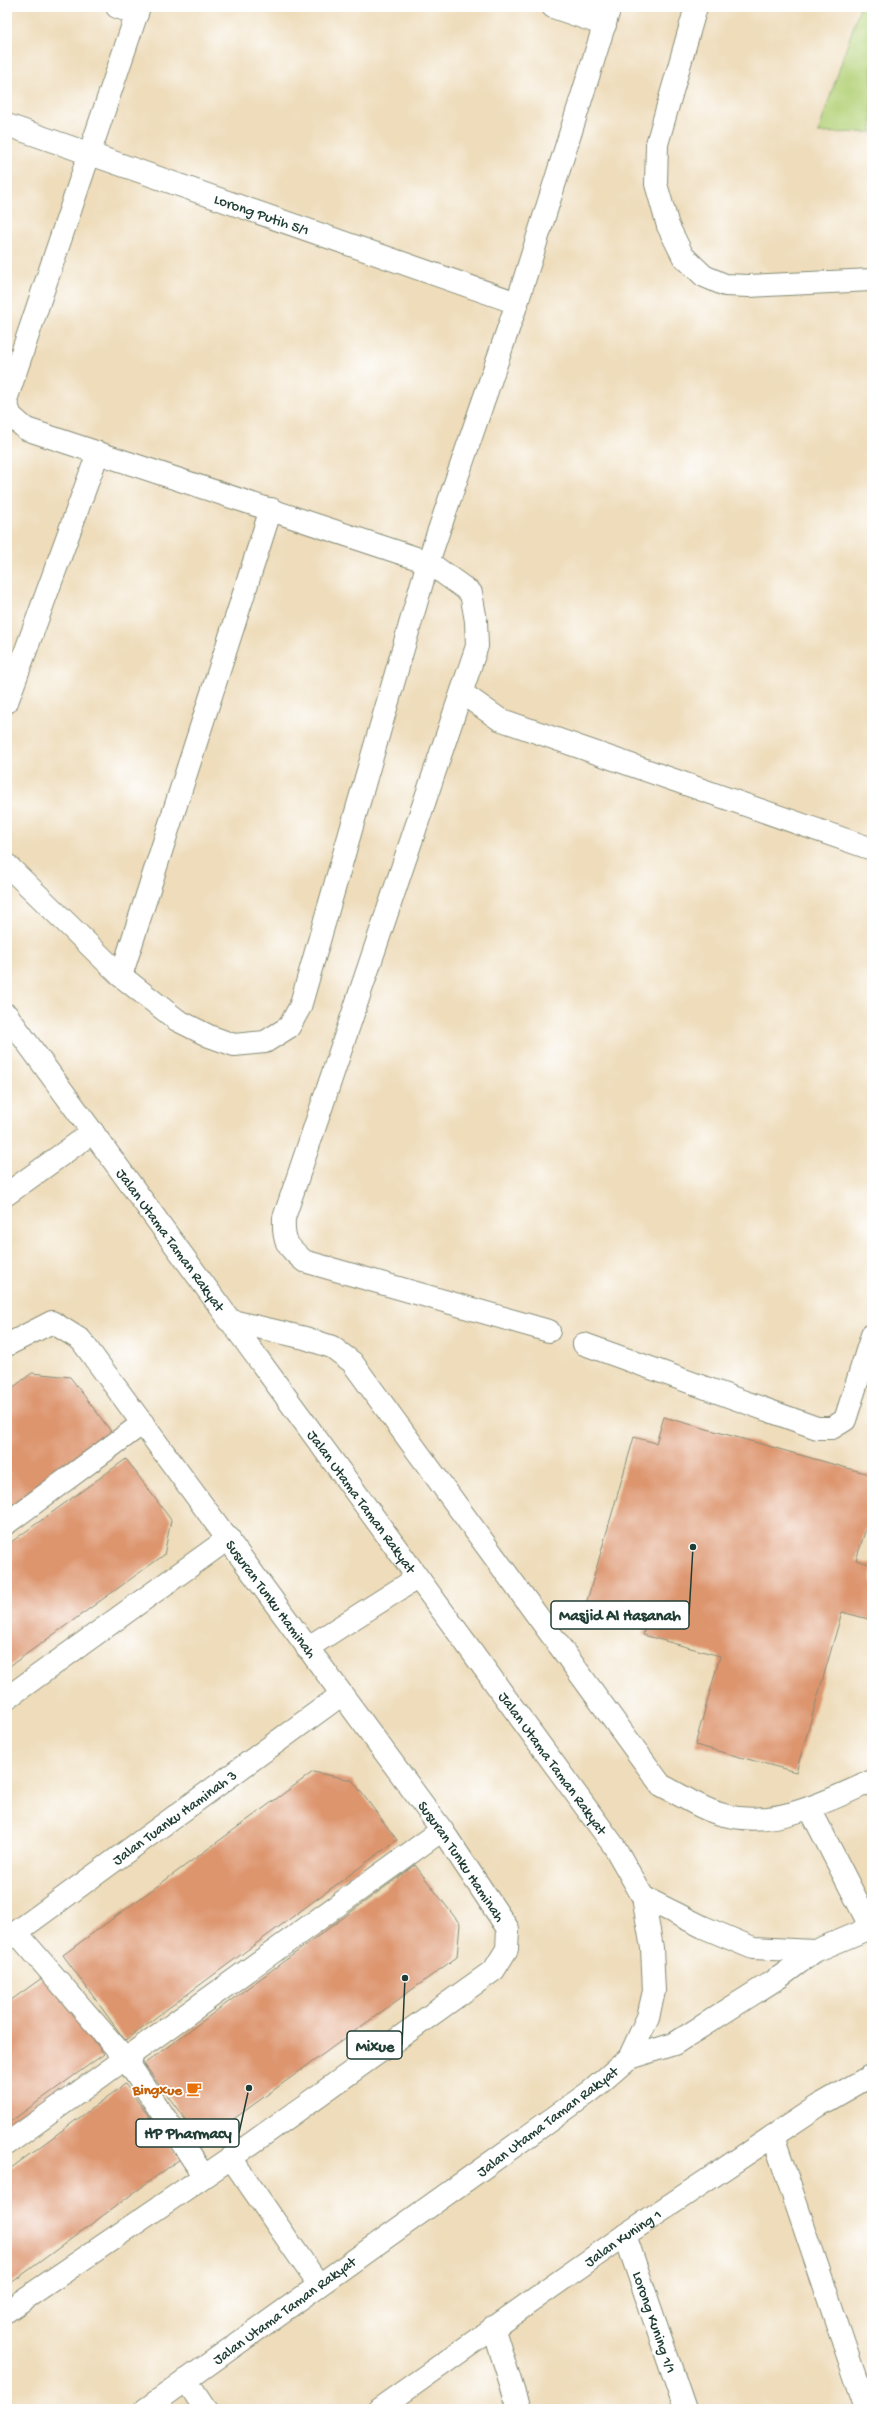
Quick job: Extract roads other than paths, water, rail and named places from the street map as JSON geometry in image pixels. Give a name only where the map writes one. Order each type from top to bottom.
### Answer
[{"type":"street","points":[[7,865],[120,976],[177,1020],[208,1036],[234,1046],[265,1042],[289,1027],[300,1007],[428,562],[516,303],[607,16],[553,7]]},
{"type":"street","points":[[696,7],[657,144],[656,184],[668,226],[682,256],[704,276],[725,285],[749,286],[872,280]]},
{"type":"street","points":[[7,397],[88,153],[131,9]]},
{"type":"street","name":"Lorong Putih 5/1","points":[[7,125],[516,303]]},
{"type":"street","points":[[7,405],[11,416],[26,428],[428,562],[471,593],[478,646],[284,1218],[283,1237],[293,1251],[304,1261],[550,1332]]},
{"type":"street","points":[[7,702],[98,453]]},
{"type":"street","points":[[120,976],[271,509]]},
{"type":"street","points":[[462,693],[499,719],[872,849]]},
{"type":"street","name":"Jalan Utama Taman Rakyat","points":[[7,1015],[228,1320],[614,1846],[643,1897],[652,1948],[654,1991],[648,2017],[629,2058],[591,2091],[146,2409]]},
{"type":"street","points":[[7,1194],[93,1132]]},
{"type":"street","points":[[228,1320],[305,1338],[332,1347],[352,1362],[661,1785],[724,1816],[764,1818],[810,1809],[872,1781]]},
{"type":"street","name":"Susuran Tunku Haminah","points":[[7,1345],[52,1322],[81,1340],[229,1538],[341,1695],[442,1830],[508,1929],[507,1949],[494,1970],[230,2158]]},
{"type":"street","points":[[584,1344],[817,1428],[832,1428],[845,1420],[872,1335]]},
{"type":"street","points":[[7,1523],[143,1423]]},
{"type":"street","points":[[7,1698],[229,1538]]},
{"type":"street","points":[[307,1648],[417,1578]]},
{"type":"street","name":"Jalan Tuanku Haminah 3","points":[[12,1936],[341,1695]]},
{"type":"street","points":[[629,2058],[674,2044],[781,1976],[815,1951],[871,1927],[810,1809]]},
{"type":"street","points":[[7,2144],[442,1830]]},
{"type":"street","points":[[643,1897],[703,1927],[753,1948],[815,1951]]},
{"type":"street","points":[[12,1936],[125,2058],[204,2176]]},
{"type":"street","name":"Jalan Kuning 1","points":[[379,2409],[625,2235],[818,2106],[872,2076]]},
{"type":"street","points":[[773,2136],[866,2409]]},
{"type":"street","points":[[7,2311],[230,2158],[319,2285]]},
{"type":"street","name":"Lorong Kuning 1/1","points":[[625,2235],[685,2409]]},
{"type":"street","points":[[493,2327],[520,2409]]},
{"type":"street","points":[[186,2380],[205,2409]]},
{"type":"place","name":"Masjid Al Hasanah","points":[[693,1547]]},
{"type":"place","name":"Mixue","points":[[405,1978]]},
{"type":"place","name":"HP Pharmacy","points":[[249,2088]]},
{"type":"place","name":"Bingxue","points":[[194,2089]]}]
